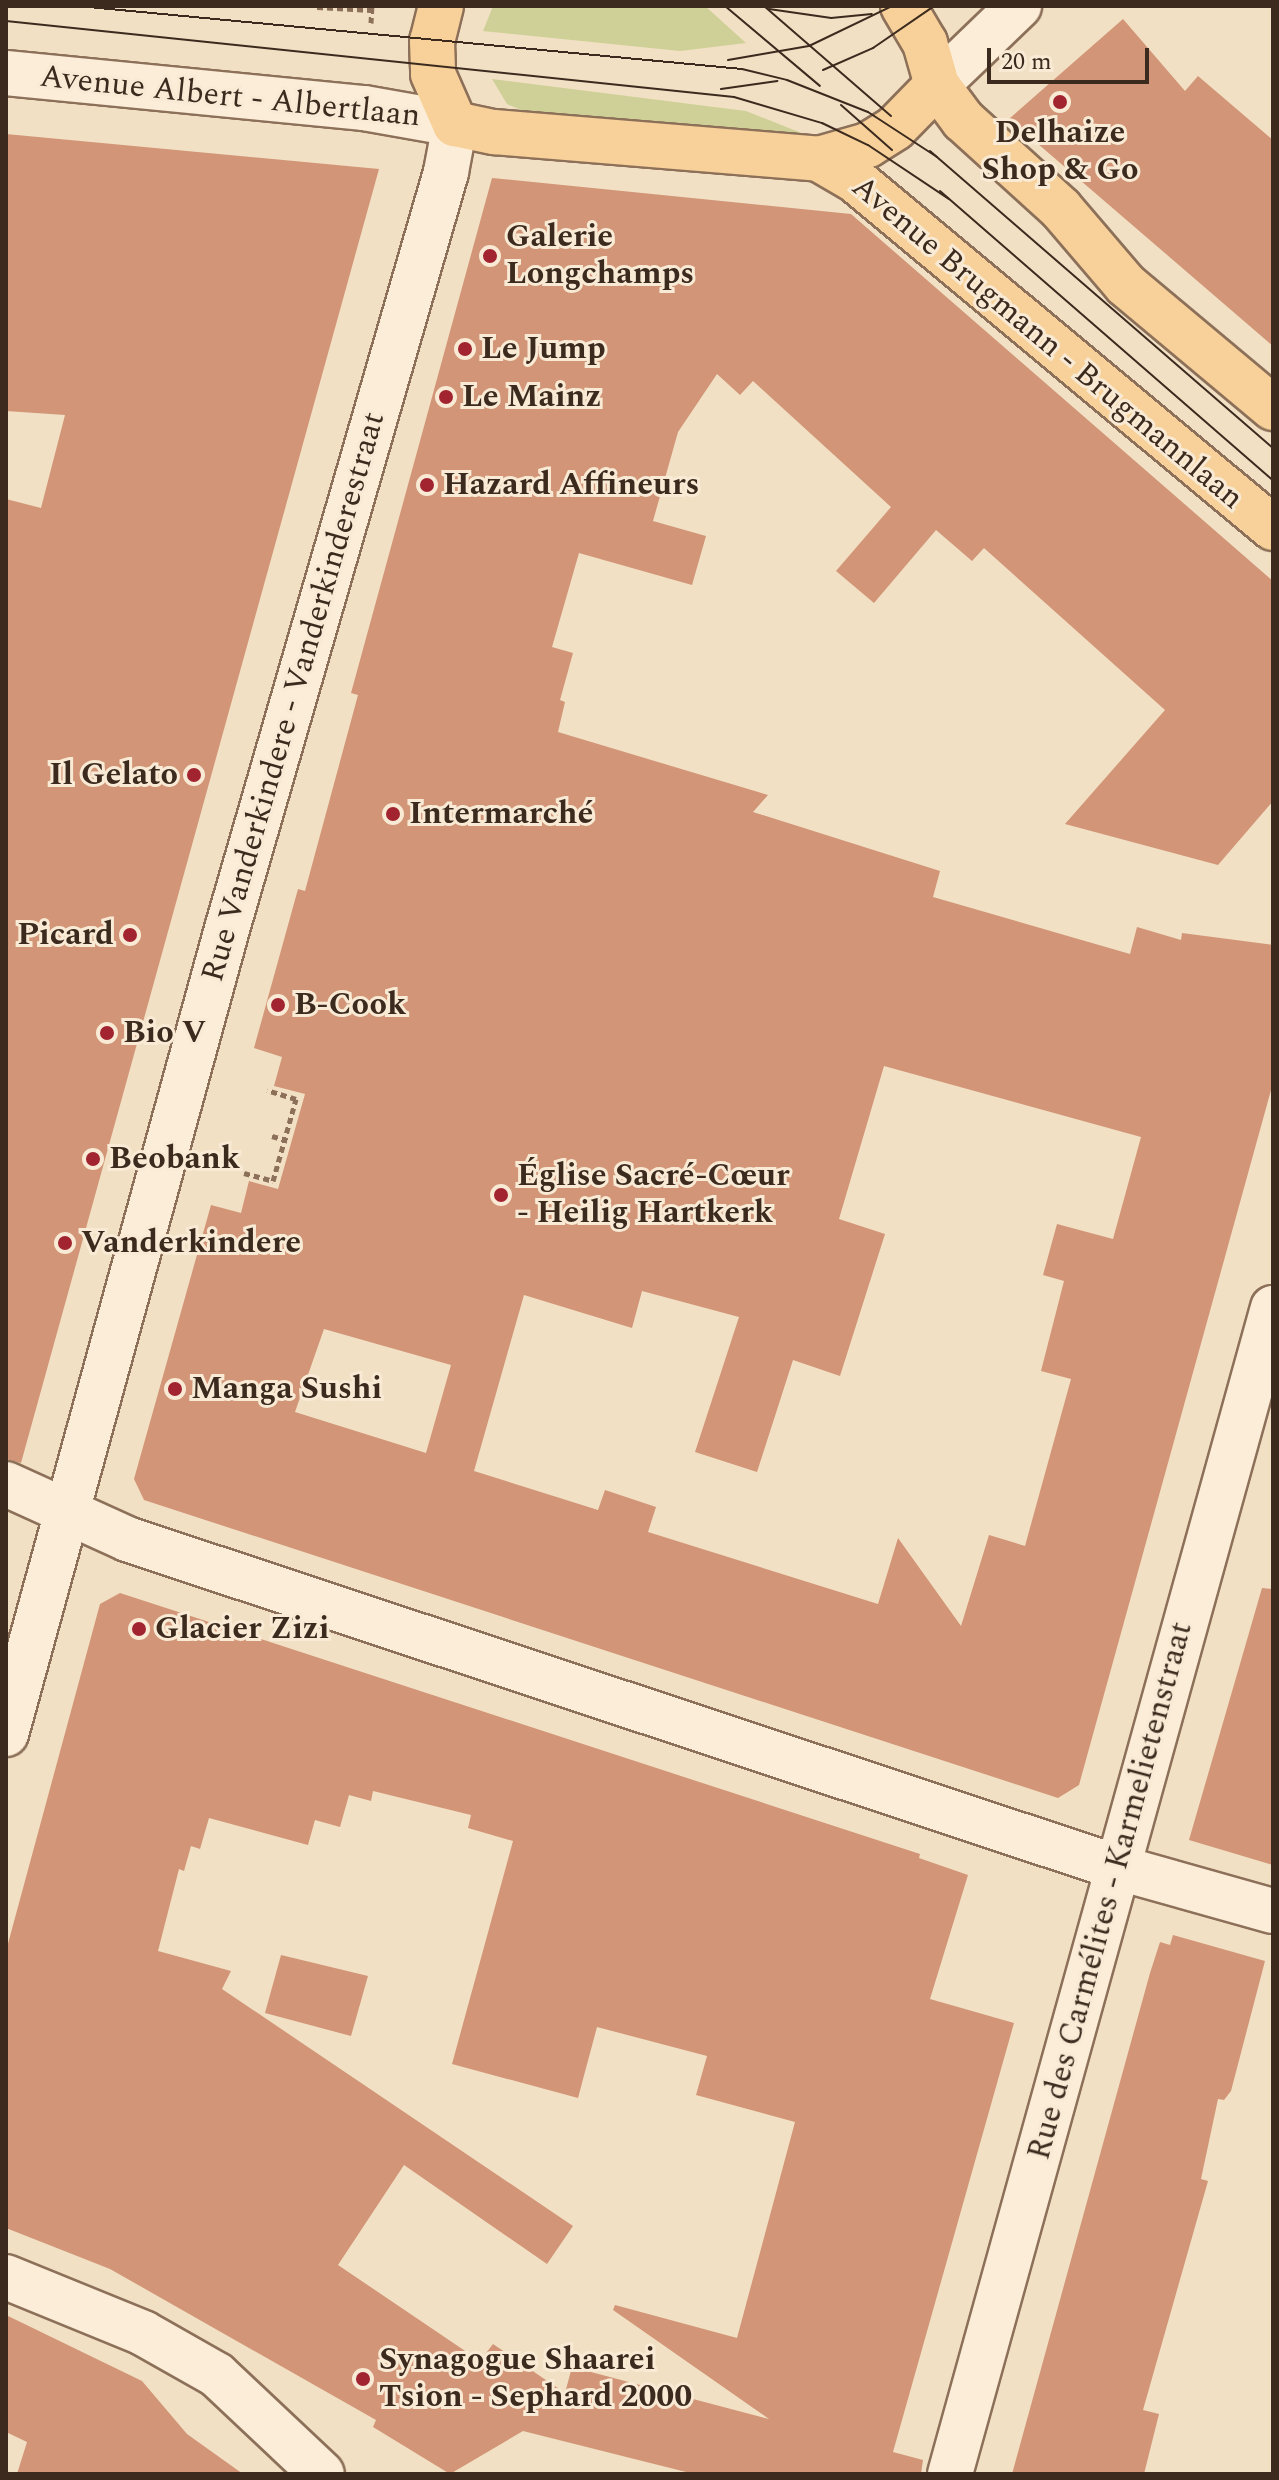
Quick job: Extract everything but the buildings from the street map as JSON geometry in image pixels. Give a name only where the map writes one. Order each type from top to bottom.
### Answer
[{"type":"main road","points":[[441,6],[432,41],[433,74],[455,124],[494,132],[819,159],[868,145],[895,128],[937,85]]},
{"type":"main road","points":[[903,6],[925,43],[937,85],[963,120],[1061,209],[1126,285],[1273,408]]},
{"type":"main road","name":"Avenue Brugmann - Brugmannlaan","points":[[819,159],[855,180],[1273,528]]},
{"type":"street","points":[[937,85],[1019,6]]},
{"type":"street","name":"Avenue Albert - Albertlaan","points":[[6,73],[364,108],[455,124]]},
{"type":"street","name":"Rue Vanderkindere - Vanderkinderestraat","points":[[6,1734],[227,929],[446,172],[455,124]]},
{"type":"street","name":"Rue des Carmélites - Karmelietenstraat","points":[[950,2474],[1273,1308]]},
{"type":"street","points":[[6,1484],[127,1539],[1116,1867],[1273,1911]]},
{"type":"street","points":[[6,2277],[143,2333],[217,2375],[322,2474]]},
{"type":"path","points":[[317,7],[372,8],[371,23]]},
{"type":"path","points":[[244,1173],[273,1181],[287,1140],[296,1099],[267,1090]]},
{"type":"path","points":[[272,1136],[287,1140]]},
{"type":"green space","points":[[493,6],[705,6],[746,43],[680,51],[483,31]]},
{"type":"green space","points":[[492,79],[746,111],[804,134],[524,111],[507,104]]},
{"type":"tram line","points":[[78,6],[742,69],[787,80],[868,112],[937,157]]},
{"type":"tram line","points":[[725,6],[820,86]]},
{"type":"tram line","points":[[764,6],[891,116]]},
{"type":"tram line","points":[[728,60],[809,46],[892,6]]},
{"type":"tram line","points":[[823,70],[873,48],[934,6]]},
{"type":"tram line","points":[[769,9],[831,18],[872,14]]},
{"type":"tram line","points":[[6,21],[734,97],[822,123],[868,145],[949,199]]},
{"type":"tram line","points":[[721,89],[777,81]]},
{"type":"tram line","points":[[841,105],[892,150]]},
{"type":"tram line","points":[[930,151],[1273,448]]},
{"type":"tram line","points":[[940,191],[1273,480]]},
{"type":"place","name":"Delhaize Shop & Go","points":[[1060,102]]},
{"type":"place","name":"Galerie Longchamps","points":[[490,256]]},
{"type":"place","name":"Le Jump","points":[[465,349]]},
{"type":"place","name":"Le Mainz","points":[[446,397]]},
{"type":"place","name":"Hazard Affineurs","points":[[427,485]]},
{"type":"place","name":"Il Gelato","points":[[194,775]]},
{"type":"place","name":"Intermarché","points":[[393,814]]},
{"type":"place","name":"Picard","points":[[130,935]]},
{"type":"place","name":"B-Cook","points":[[278,1005]]},
{"type":"place","name":"Bio V","points":[[107,1033]]},
{"type":"place","name":"Beobank","points":[[93,1159]]},
{"type":"place","name":"Église Sacré-Cœur - Heilig Hartkerk","points":[[501,1195]]},
{"type":"place","name":"Vanderkindere","points":[[65,1243]]},
{"type":"place","name":"Manga Sushi","points":[[175,1389]]},
{"type":"place","name":"Glacier Zizi","points":[[139,1629]]},
{"type":"place","name":"Synagogue Shaarei Tsion - Sephard 2000","points":[[363,2379]]}]
